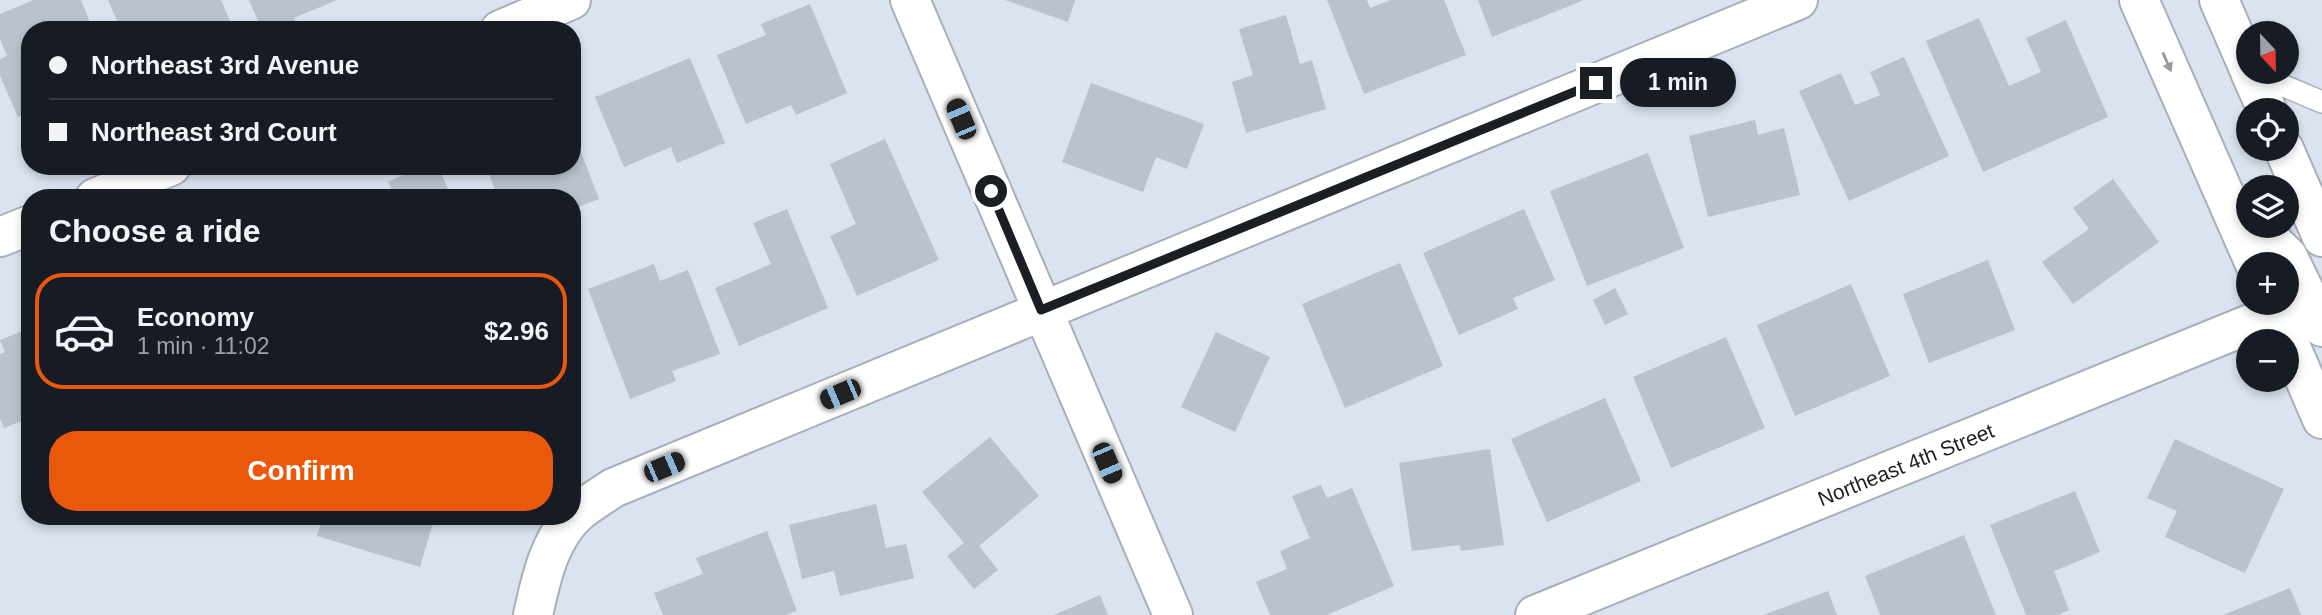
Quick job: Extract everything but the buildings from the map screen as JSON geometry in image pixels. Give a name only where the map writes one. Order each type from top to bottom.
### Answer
[{"type":"street","points":[[521,21],[571,0]]},
{"type":"street","points":[[910,0],[1173,615]]},
{"type":"street","points":[[581,510],[613,488],[1798,0]]},
{"type":"street","points":[[2139,0],[2236,204]]},
{"type":"street","points":[[2218,2],[2236,41]]},
{"type":"street","points":[[2289,161],[2322,237]]},
{"type":"street","points":[[116,189],[150,175]]},
{"type":"street","points":[[0,237],[21,229]]},
{"type":"street","points":[[2269,238],[2288,257],[2322,327]]},
{"type":"street","name":"Northeast 4th Street","points":[[1535,615],[2257,315]]},
{"type":"street","points":[[2277,315],[2322,419]]},
{"type":"street","points":[[533,615],[542,576],[554,544],[568,525]]},
{"type":"lane","points":[[2280,84],[2322,102]]},
{"type":"route","points":[[991,191],[1041,310],[1596,83]]}]
